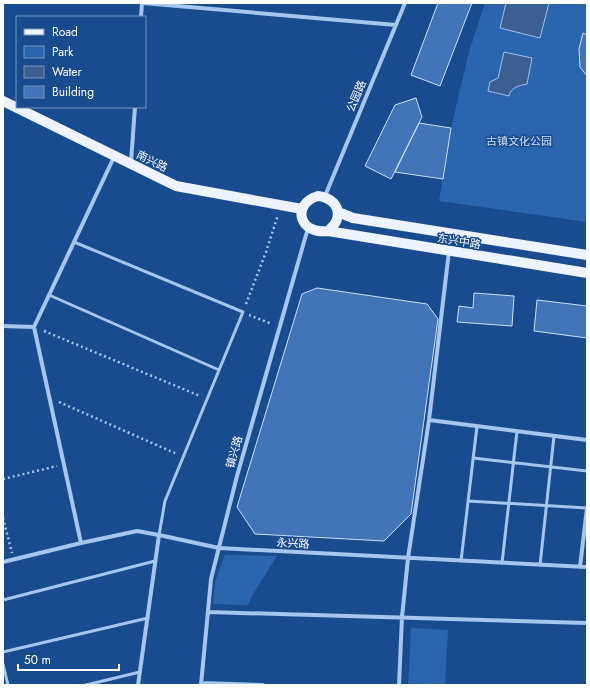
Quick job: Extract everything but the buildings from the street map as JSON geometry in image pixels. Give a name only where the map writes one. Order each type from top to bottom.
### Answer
[{"type":"main road","name":"南兴路","points":[[3,101],[16,108]]},
{"type":"main road","name":"南兴路","points":[[17,108],[176,186],[302,209]]},
{"type":"main road","points":[[325,196],[336,205],[338,219],[328,231],[315,231],[308,228],[304,223],[302,209],[305,203],[311,198],[325,196]]},
{"type":"main road","name":"东兴中路","points":[[338,212],[353,218],[587,255]]},
{"type":"main road","name":"东兴中路","points":[[328,231],[587,273]]},
{"type":"street","points":[[141,16],[142,3],[396,25]]},
{"type":"street","name":"公园路","points":[[325,196],[405,3]]},
{"type":"street","points":[[131,164],[135,108]]},
{"type":"street","points":[[81,543],[34,328],[115,157]]},
{"type":"street","name":"镇兴路","points":[[201,684],[211,579],[218,548],[237,476],[308,228]]},
{"type":"street","points":[[399,685],[402,617],[408,558],[429,420],[449,251]]},
{"type":"street","points":[[3,326],[34,328]]},
{"type":"street","points":[[429,420],[587,440]]},
{"type":"street","points":[[580,567],[587,508]]},
{"type":"street","name":"永兴路","points":[[3,562],[137,531],[218,548],[587,567]]},
{"type":"street","points":[[138,685],[159,535]]},
{"type":"street","points":[[208,612],[587,623]]},
{"type":"street","points":[[201,684],[263,685]]},
{"type":"lane","points":[[74,242],[243,312],[165,501],[159,535]]},
{"type":"lane","points":[[49,295],[219,370]]},
{"type":"lane","points":[[461,561],[477,426]]},
{"type":"lane","points":[[502,563],[517,431]]},
{"type":"lane","points":[[540,565],[554,436]]},
{"type":"lane","points":[[473,458],[587,471]]},
{"type":"lane","points":[[468,501],[587,508]]},
{"type":"lane","points":[[3,600],[155,562]]},
{"type":"lane","points":[[3,652],[148,618]]},
{"type":"lane","points":[[3,664],[8,685]]},
{"type":"lane","points":[[86,685],[140,672]]},
{"type":"path","points":[[280,327],[243,312],[266,252],[281,205]]},
{"type":"path","points":[[34,328],[207,399]]},
{"type":"path","points":[[50,398],[183,457]]},
{"type":"path","points":[[3,479],[64,464]]},
{"type":"path","points":[[3,518],[13,559]]},
{"type":"green space","name":"古镇文化公园","points":[[485,3],[587,3],[587,222],[439,201],[451,128],[469,52]]},
{"type":"green space","points":[[225,555],[277,556],[253,594],[248,605],[213,604],[215,582]]},
{"type":"green space","points":[[411,628],[448,630],[445,685],[408,685]]},
{"type":"water","points":[[506,3],[549,3],[540,38],[500,28]]},
{"type":"water","points":[[504,52],[532,58],[527,84],[513,89],[509,96],[488,91],[490,82],[498,78]]}]
